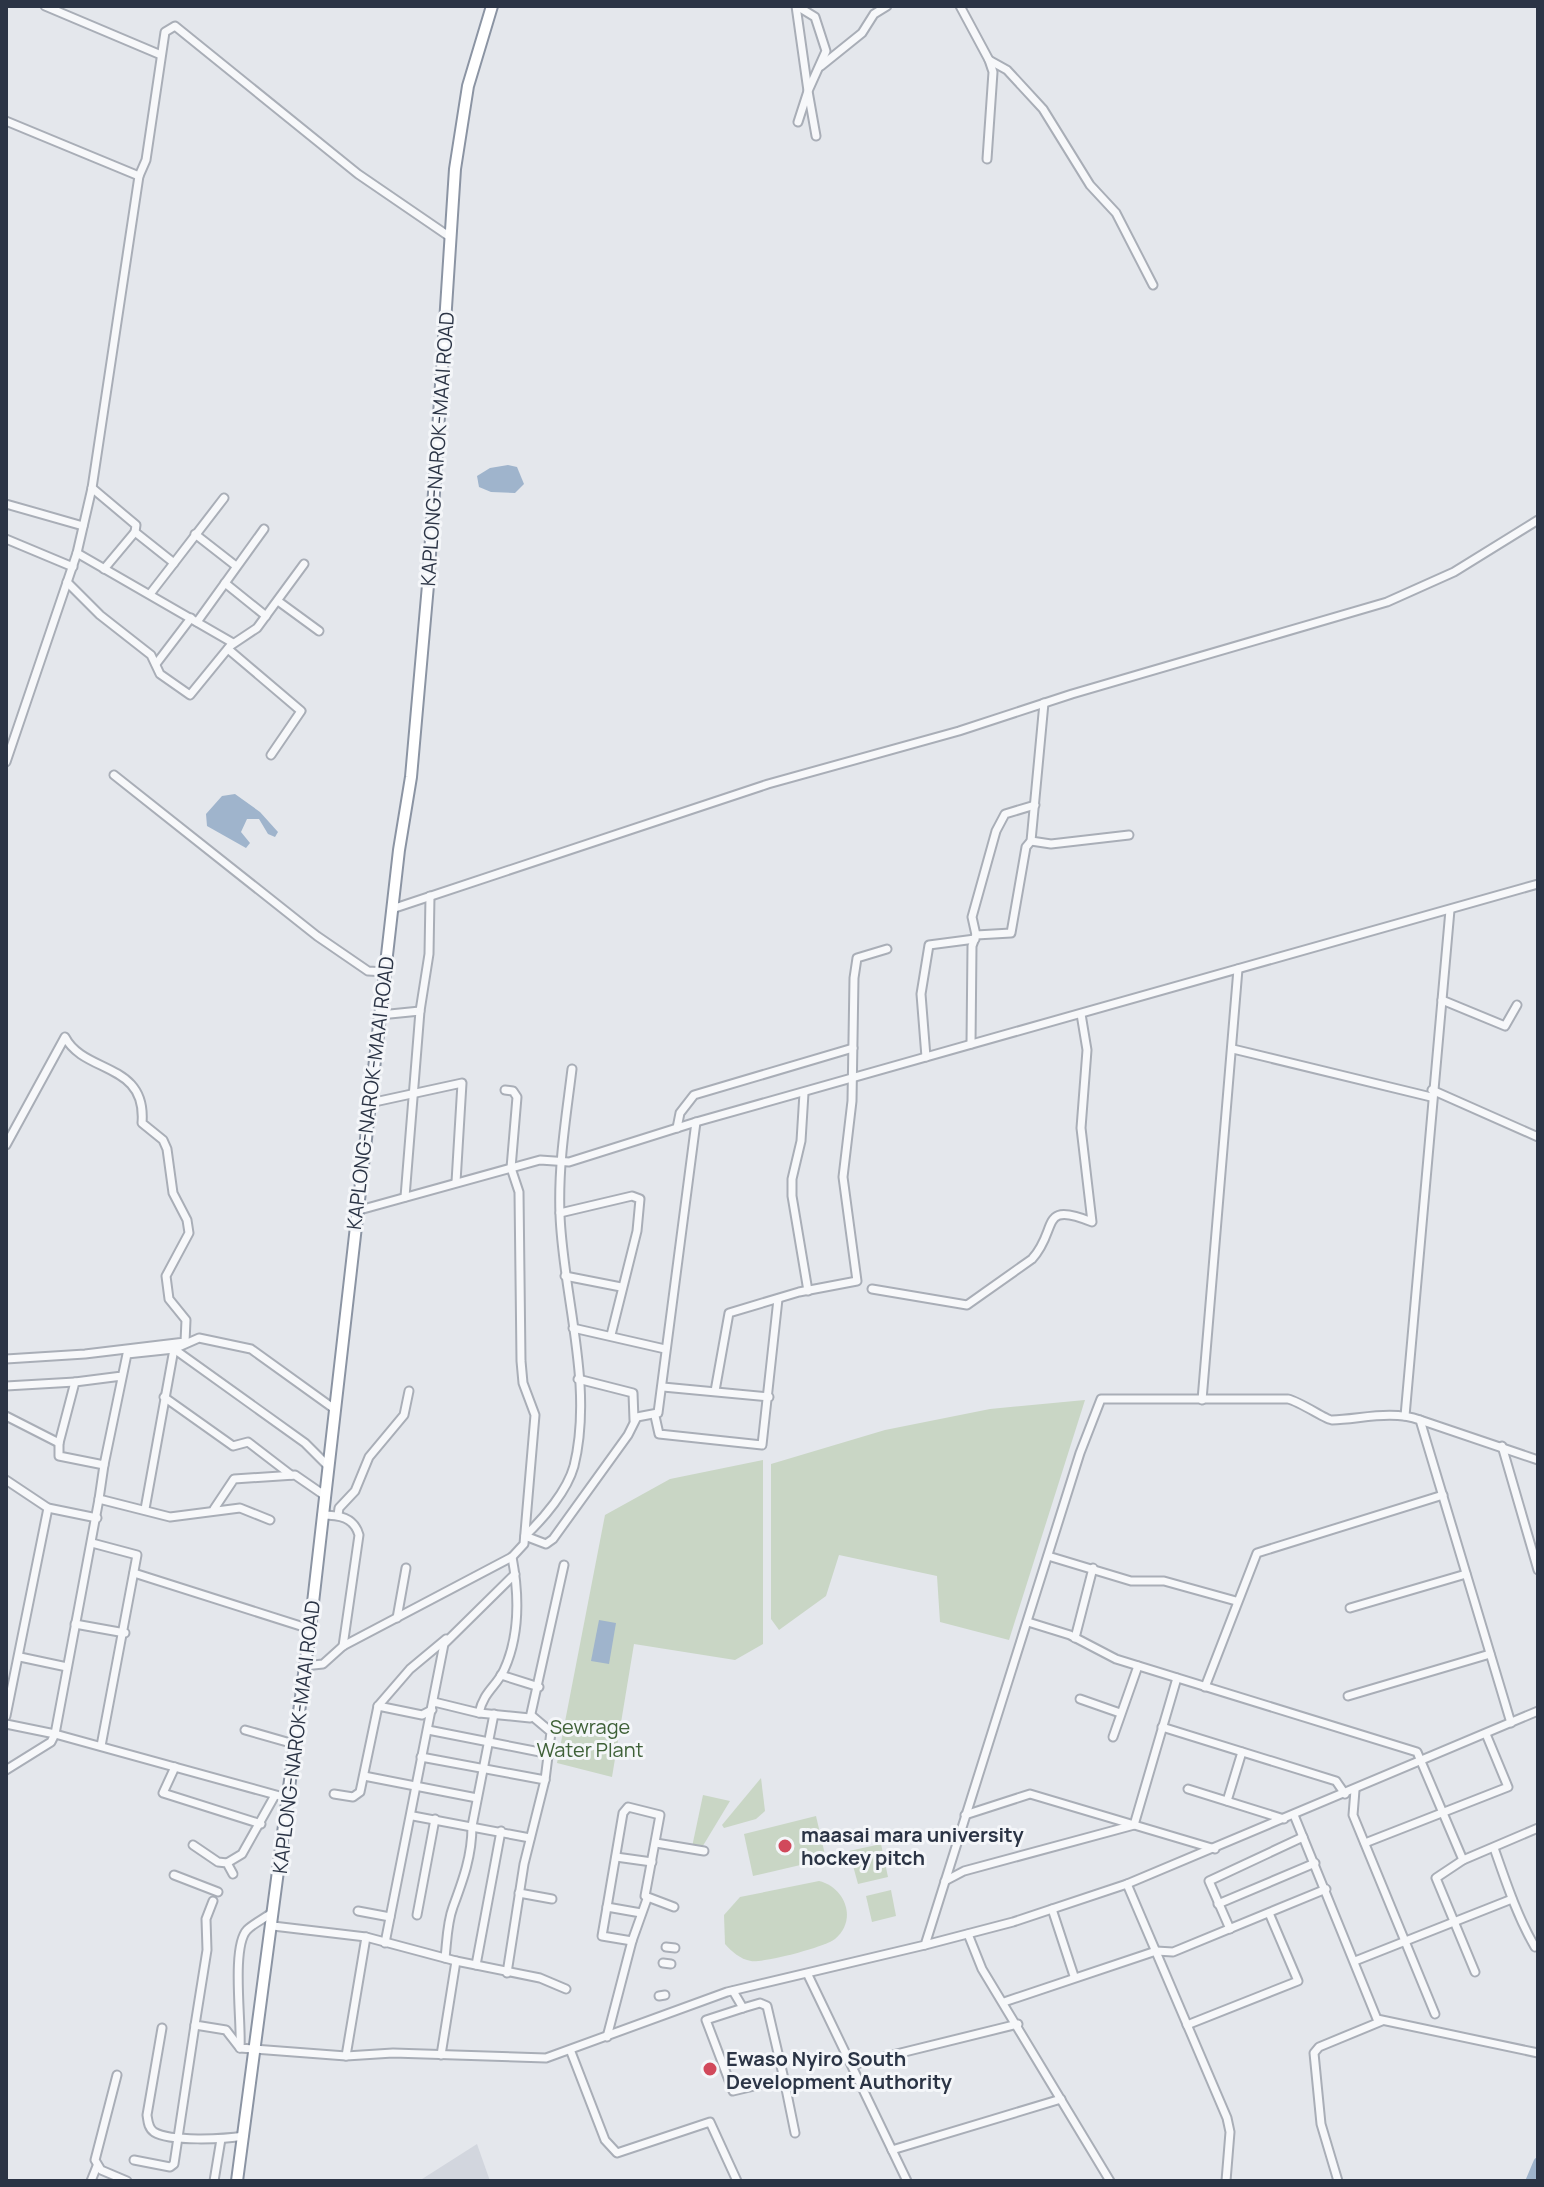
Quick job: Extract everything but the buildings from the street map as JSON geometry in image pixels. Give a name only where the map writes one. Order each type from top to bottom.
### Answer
[{"type":"highway","name":"KAPLONG-NAROK-MAAI ROAD","points":[[237,2181],[310,1629],[326,1464],[392,909],[411,777],[428,585],[450,237],[463,109],[492,6]]},
{"type":"street","points":[[45,6],[161,55]]},
{"type":"street","points":[[796,6],[815,17]]},
{"type":"street","points":[[796,6],[816,136]]},
{"type":"street","points":[[798,122],[826,51],[815,17],[818,6]]},
{"type":"street","points":[[821,66],[862,33],[874,14],[887,6]]},
{"type":"street","points":[[960,6],[993,72],[987,159]]},
{"type":"street","points":[[6,762],[73,567],[92,488],[139,176],[146,160],[166,29],[181,28],[358,174],[450,237]]},
{"type":"street","points":[[989,60],[1007,70],[1043,109],[1090,185],[1116,213],[1153,285]]},
{"type":"street","points":[[6,121],[139,176]]},
{"type":"street","points":[[92,488],[134,522],[135,532],[104,569]]},
{"type":"street","points":[[150,594],[224,498]]},
{"type":"street","points":[[6,504],[83,526]]},
{"type":"street","points":[[392,909],[768,784],[1387,602],[1454,572],[1538,520]]},
{"type":"street","points":[[156,664],[225,583],[264,529]]},
{"type":"street","points":[[135,532],[174,563]]},
{"type":"street","points":[[195,534],[236,566]]},
{"type":"street","points":[[6,539],[73,567]]},
{"type":"street","points":[[77,553],[194,620],[231,646],[301,711],[271,755]]},
{"type":"street","points":[[67,582],[100,615],[151,655],[160,674],[192,694],[231,646],[250,635],[304,564]]},
{"type":"street","points":[[225,583],[266,616]]},
{"type":"street","points":[[278,601],[319,631]]},
{"type":"street","points":[[926,1057],[921,994],[929,945],[1011,933],[1026,847],[1031,841],[1044,703]]},
{"type":"street","points":[[114,775],[328,945],[368,971],[385,972]]},
{"type":"street","points":[[971,1044],[971,970],[976,937],[972,917],[996,831],[1005,814],[1035,805]]},
{"type":"street","points":[[1031,841],[1051,844],[1129,835]]},
{"type":"street","points":[[356,1211],[540,1160],[569,1162],[696,1122],[1538,884]]},
{"type":"street","points":[[405,1197],[420,1011],[429,954],[430,896]]},
{"type":"street","points":[[1405,1416],[1450,910]]},
{"type":"street","points":[[715,1391],[729,1313],[857,1281],[843,1177],[853,1078],[857,958],[887,949]]},
{"type":"street","points":[[1202,1400],[1238,969]]},
{"type":"street","points":[[1442,1000],[1505,1026],[1517,1005]]},
{"type":"street","points":[[380,1015],[420,1011]]},
{"type":"street","points":[[872,1289],[965,1306],[1032,1259],[1040,1250],[1052,1219],[1074,1214],[1092,1222],[1081,1128],[1087,1050],[1081,1014]]},
{"type":"street","points":[[6,1145],[65,1037],[74,1051],[128,1080],[144,1111],[142,1123],[163,1140],[167,1149],[173,1193],[187,1220],[189,1233],[166,1276],[169,1299],[186,1320],[185,1342]]},
{"type":"street","points":[[677,1128],[680,1113],[694,1095],[853,1048]]},
{"type":"street","points":[[1233,1049],[1432,1093],[1538,1137]]},
{"type":"street","points":[[525,1536],[542,1520],[572,1472],[578,1432],[578,1379],[565,1276],[558,1160],[572,1069]]},
{"type":"street","points":[[370,1103],[462,1083],[456,1182]]},
{"type":"street","points":[[304,1666],[323,1664],[343,1646],[512,1557],[524,1544],[535,1415],[523,1383],[521,1361],[519,1192],[511,1168],[517,1097],[513,1091],[505,1090]]},
{"type":"street","points":[[804,1093],[801,1141],[792,1179],[792,1196],[808,1291]]},
{"type":"street","points":[[696,1122],[665,1349],[663,1387],[655,1416],[659,1434],[762,1445],[778,1299]]},
{"type":"street","points":[[560,1213],[624,1197],[640,1199],[637,1231],[611,1335]]},
{"type":"street","points":[[565,1276],[621,1287]]},
{"type":"street","points":[[573,1328],[665,1349]]},
{"type":"street","points":[[6,1359],[85,1354],[209,1338],[251,1349],[333,1408]]},
{"type":"street","points":[[6,1770],[51,1742],[55,1734],[127,1354],[174,1349],[185,1342]]},
{"type":"street","points":[[145,1509],[174,1349]]},
{"type":"street","points":[[174,1349],[305,1443],[326,1464]]},
{"type":"street","points":[[6,1386],[122,1376]]},
{"type":"street","points":[[525,1536],[546,1544],[553,1539],[628,1435],[634,1420],[633,1393],[578,1379]]},
{"type":"street","points":[[75,1382],[59,1443],[62,1458],[104,1465]]},
{"type":"street","points":[[663,1387],[769,1397]]},
{"type":"street","points":[[338,1515],[339,1508],[355,1491],[369,1457],[404,1415],[409,1391]]},
{"type":"street","points":[[164,1397],[221,1440],[233,1446],[248,1442],[291,1475]]},
{"type":"street","points":[[925,1945],[1101,1399],[1288,1399],[1305,1403],[1330,1420],[1405,1416],[1538,1460]]},
{"type":"street","points":[[6,1416],[59,1443]]},
{"type":"street","points":[[634,1420],[655,1416]]},
{"type":"street","points":[[1420,1420],[1511,1723]]},
{"type":"street","points":[[1502,1446],[1538,1570]]},
{"type":"street","points":[[214,1509],[234,1479],[291,1475],[305,1479],[324,1495]]},
{"type":"street","points":[[6,1480],[48,1508],[97,1518]]},
{"type":"street","points":[[1205,1687],[1257,1553],[1443,1495]]},
{"type":"street","points":[[99,1499],[170,1517],[214,1509],[250,1509],[270,1520]]},
{"type":"street","points":[[6,1716],[48,1508]]},
{"type":"street","points":[[322,1515],[338,1515],[355,1524],[359,1535],[343,1646]]},
{"type":"street","points":[[92,1543],[136,1552],[125,1633],[101,1746]]},
{"type":"street","points":[[1048,1556],[1144,1583],[1171,1582],[1236,1601]]},
{"type":"street","points":[[479,1713],[483,1696],[501,1675],[515,1626],[512,1557]]},
{"type":"street","points":[[378,1706],[422,1715],[433,1706],[528,1719],[532,1716],[564,1565]]},
{"type":"street","points":[[397,1618],[406,1568]]},
{"type":"street","points":[[1075,1638],[1093,1568]]},
{"type":"street","points":[[134,1573],[310,1629]]},
{"type":"street","points":[[334,1794],[357,1796],[378,1706],[410,1669],[500,1592],[515,1574]]},
{"type":"street","points":[[1350,1608],[1466,1574]]},
{"type":"street","points":[[1028,1622],[1075,1638],[1095,1651],[1138,1666],[1414,1750],[1422,1761],[1463,1860]]},
{"type":"street","points":[[75,1624],[125,1633]]},
{"type":"street","points":[[385,1943],[448,1638]]},
{"type":"street","points":[[1348,1696],[1490,1654]]},
{"type":"street","points":[[20,1657],[67,1667]]},
{"type":"street","points":[[1113,1737],[1138,1666]]},
{"type":"street","points":[[501,1675],[518,1683],[539,1687]]},
{"type":"street","points":[[1134,1825],[1177,1678]]},
{"type":"street","points":[[1080,1699],[1120,1713]]},
{"type":"street","points":[[240,2048],[346,2056],[441,2055],[525,2059],[571,2052],[733,1991],[968,1934],[1127,1884],[1536,1712],[1538,1723]]},
{"type":"street","points":[[445,1958],[453,1907],[472,1844],[472,1826],[494,1714]]},
{"type":"street","points":[[507,1973],[519,1893],[550,1754],[551,1732],[532,1716]]},
{"type":"street","points":[[6,1724],[101,1746],[274,1797],[287,1798]]},
{"type":"street","points":[[1162,1727],[1336,1781],[1345,1794]]},
{"type":"street","points":[[245,1730],[294,1744]]},
{"type":"street","points":[[428,1730],[550,1754]]},
{"type":"street","points":[[1365,1843],[1508,1787],[1486,1734]]},
{"type":"street","points":[[1227,1801],[1242,1752]]},
{"type":"street","points":[[421,1757],[482,1771],[545,1780]]},
{"type":"street","points":[[175,1767],[163,1793],[261,1824]]},
{"type":"street","points":[[364,1776],[477,1798]]},
{"type":"street","points":[[1188,1789],[1284,1819]]},
{"type":"street","points":[[1355,1790],[1352,1810],[1435,2014]]},
{"type":"street","points":[[965,1815],[1030,1794],[1216,1849]]},
{"type":"street","points":[[193,1845],[218,1862],[227,1863],[242,1854],[274,1797]]},
{"type":"street","points":[[607,2037],[632,1941],[647,1899],[656,1843],[658,1813],[626,1807],[602,1937],[632,1941]]},
{"type":"street","points":[[1294,1815],[1376,2017],[1382,2021],[1538,2053]]},
{"type":"street","points":[[413,1816],[530,1838]]},
{"type":"street","points":[[417,1915],[435,1819]]},
{"type":"street","points":[[945,1881],[964,1871],[1134,1825]]},
{"type":"street","points":[[1475,1972],[1436,1878],[1463,1860],[1538,1828]]},
{"type":"street","points":[[476,1965],[501,1831]]},
{"type":"street","points":[[1230,1929],[1209,1881],[1303,1837]]},
{"type":"street","points":[[656,1843],[704,1851]]},
{"type":"street","points":[[1494,1848],[1529,1937],[1535,1947],[1538,1945]]},
{"type":"street","points":[[616,1857],[652,1862]]},
{"type":"street","points":[[1218,1904],[1315,1862]]},
{"type":"street","points":[[227,1863],[233,1874]]},
{"type":"street","points":[[174,1875],[218,1892]]},
{"type":"street","points":[[1127,1884],[1229,2126],[1226,2181]]},
{"type":"street","points":[[1004,2002],[1156,1951],[1168,1954],[1326,1889]]},
{"type":"street","points":[[519,1893],[552,1899]]},
{"type":"street","points":[[647,1899],[674,1907]]},
{"type":"street","points":[[1355,1961],[1512,1899]]},
{"type":"street","points":[[134,2160],[170,2167],[174,2164],[207,1950],[206,1919],[213,1901]]},
{"type":"street","points":[[607,1907],[641,1913]]},
{"type":"street","points":[[1052,1909],[1074,1976]]},
{"type":"street","points":[[240,2048],[242,2029],[237,2009],[241,1942],[247,1930],[275,1911]]},
{"type":"street","points":[[358,1911],[390,1917]]},
{"type":"street","points":[[1187,2025],[1298,1981],[1269,1913]]},
{"type":"street","points":[[273,1926],[366,1937],[456,1961],[540,1978],[566,1989]]},
{"type":"street","points":[[968,1934],[982,1969],[1110,2181]]},
{"type":"street","points":[[346,2056],[366,1937]]},
{"type":"street","points":[[441,2055],[456,1961]]},
{"type":"street","points":[[808,1975],[907,2181]]},
{"type":"street","points":[[733,1991],[743,2008]]},
{"type":"street","points":[[784,2079],[733,2091],[706,2020],[760,2003],[767,2006],[784,2079],[795,2133]]},
{"type":"street","points":[[1338,2181],[1321,2124],[1314,2053],[1319,2047],[1382,2021]]},
{"type":"street","points":[[852,2065],[1018,2024]]},
{"type":"street","points":[[195,2025],[226,2030],[240,2048]]},
{"type":"street","points":[[162,2028],[147,2115],[149,2126],[156,2133],[178,2136],[221,2139],[244,2136]]},
{"type":"street","points":[[571,2052],[605,2140],[617,2153],[710,2122],[737,2181]]},
{"type":"street","points":[[91,2181],[97,2166],[102,2126],[117,2075]]},
{"type":"street","points":[[892,2150],[1061,2099]]},
{"type":"street","points":[[214,2181],[221,2139]]},
{"type":"street","points":[[97,2166],[127,2181]]},
{"type":"shaded area","points":[[477,2144],[490,2181],[419,2181]]},
{"type":"green space","points":[[1085,1400],[1009,1640],[940,1622],[937,1576],[839,1555],[826,1596],[779,1630],[771,1619],[771,1464],[885,1430],[990,1409]]},
{"type":"green space","name":"Sewrage Water Plant","points":[[763,1460],[763,1644],[735,1660],[634,1644],[612,1777],[557,1763],[605,1515],[670,1479]]},
{"type":"green space","points":[[761,1778],[765,1811],[756,1819],[724,1828],[722,1825]]},
{"type":"green space","points":[[703,1795],[730,1801],[701,1849],[692,1847]]},
{"type":"green space","name":"maasai mara university hockey pitch","points":[[816,1816],[826,1859],[753,1876],[744,1834]]},
{"type":"green space","points":[[881,1844],[888,1877],[858,1884],[849,1851]]},
{"type":"green space","points":[[819,1881],[836,1890],[845,1905],[846,1923],[835,1939],[807,1950],[758,1961],[740,1957],[725,1944],[724,1915],[740,1897]]},
{"type":"green space","points":[[891,1890],[896,1916],[872,1922],[866,1896]]},
{"type":"water","points":[[517,467],[524,484],[515,493],[491,492],[479,487],[477,476],[490,468]]},
{"type":"water","points":[[235,794],[260,812],[278,832],[275,837],[268,834],[259,819],[247,819],[241,832],[250,843],[246,848],[207,826],[206,814],[222,796]]},
{"type":"water","points":[[599,1620],[616,1623],[609,1664],[591,1661]]},
{"type":"waterway","points":[[1530,2181],[1538,2162]]},
{"type":"place","name":"maasai mara university hockey pitch","points":[[785,1846]]},
{"type":"place","name":"Ewaso Nyiro South Development Authority","points":[[710,2069]]}]
